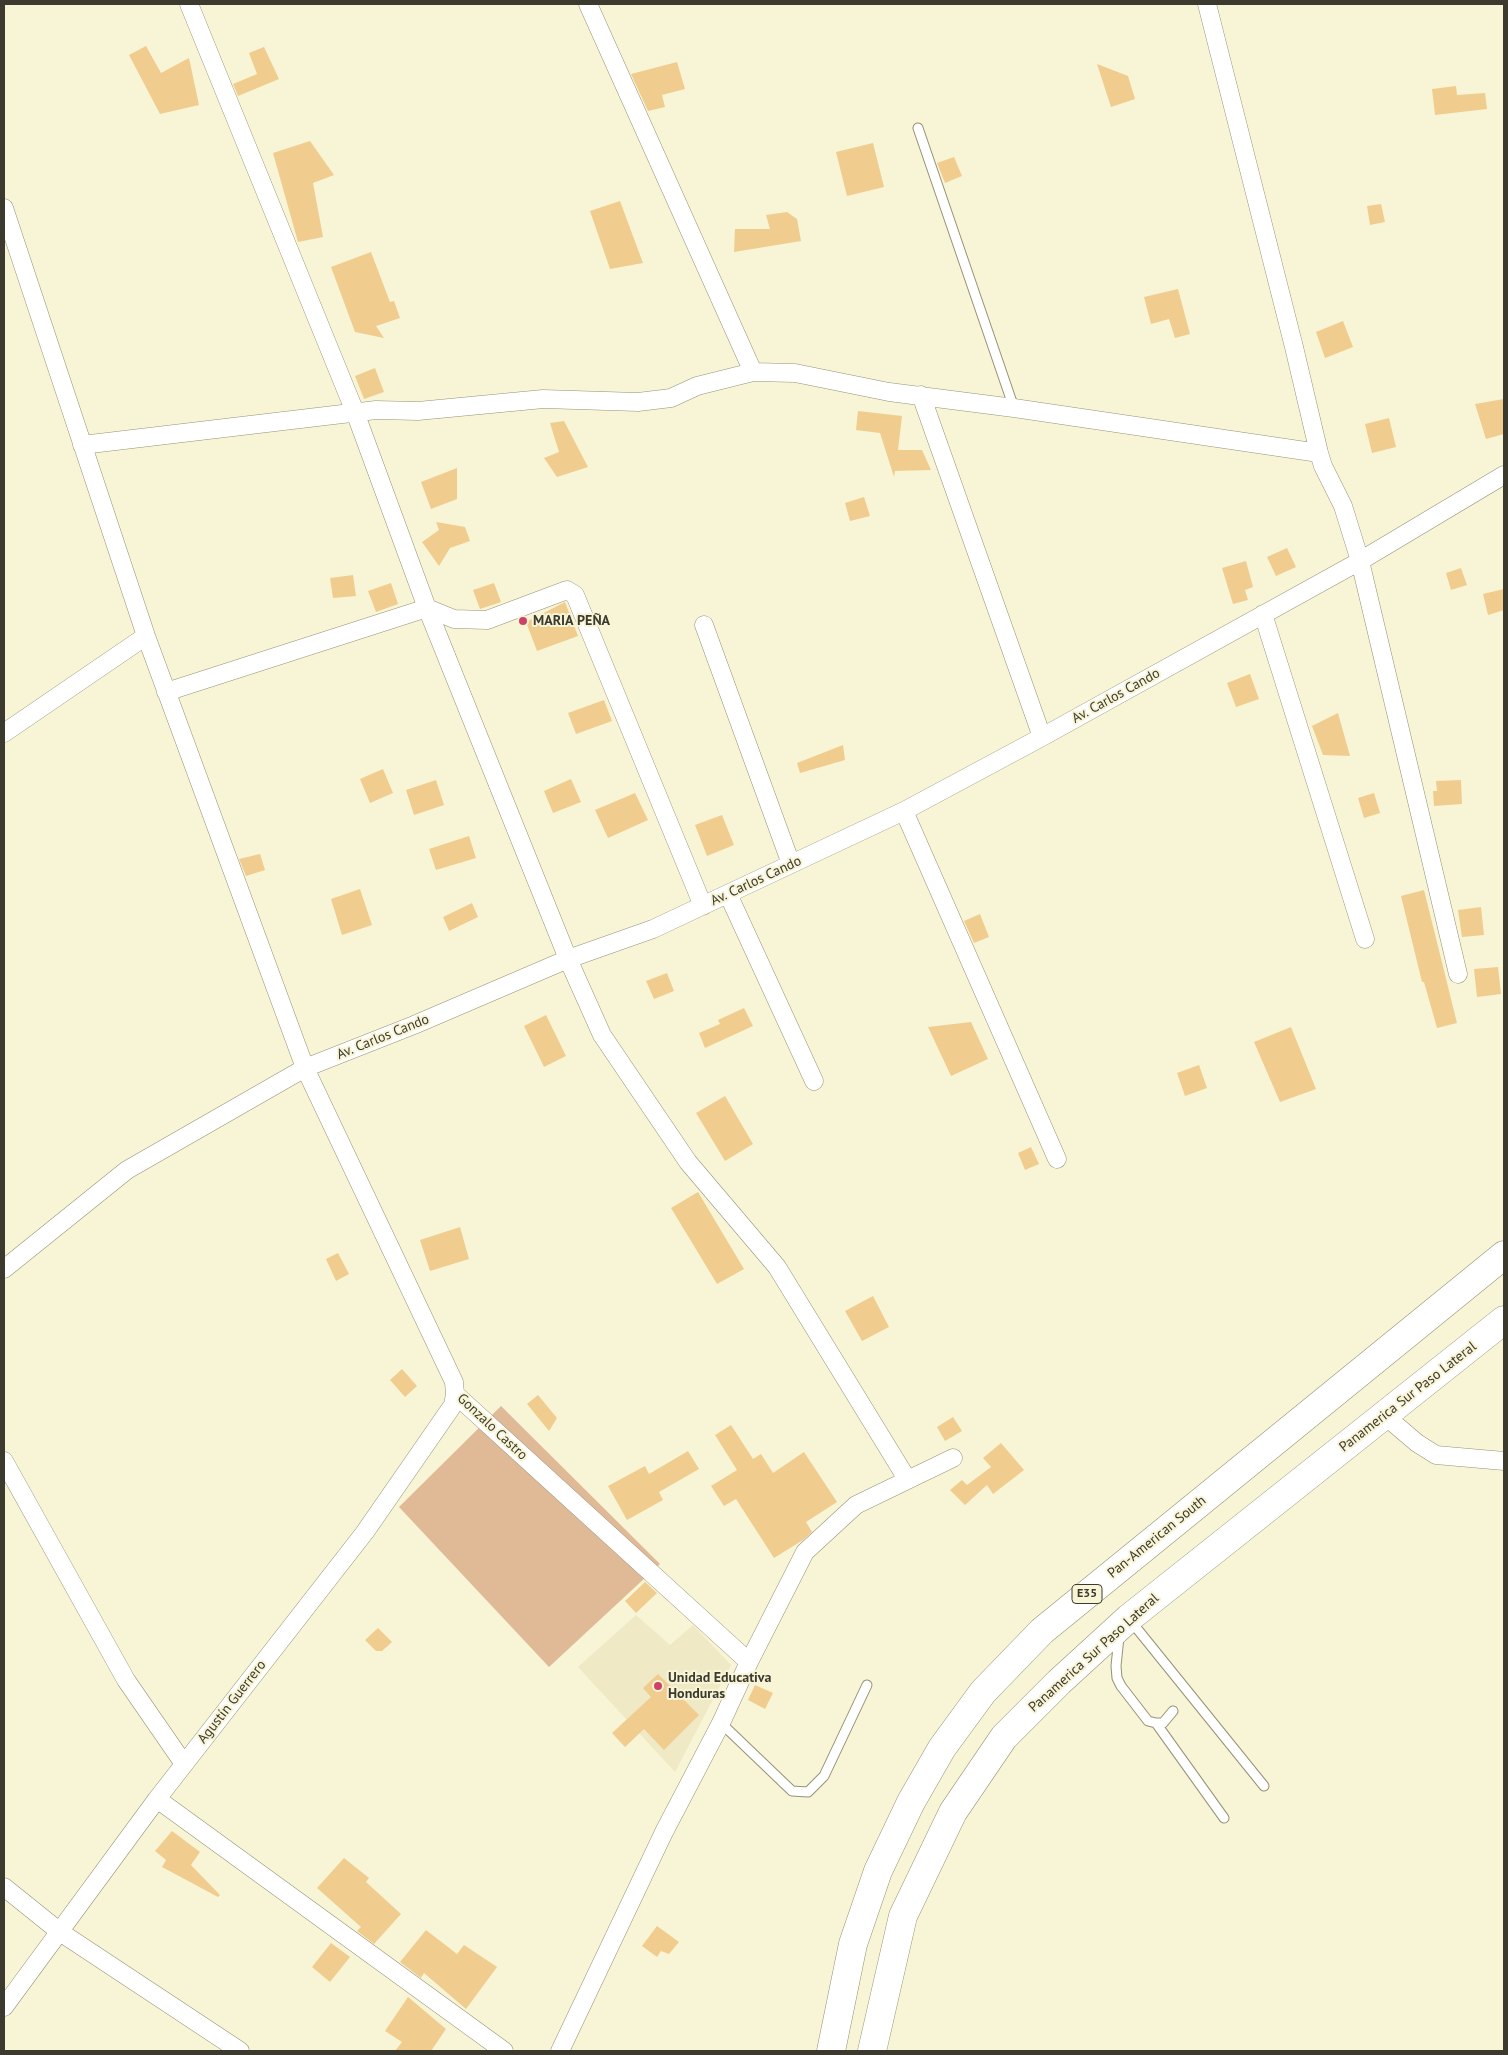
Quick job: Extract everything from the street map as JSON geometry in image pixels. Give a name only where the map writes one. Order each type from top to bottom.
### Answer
[{"type":"highway","name":"Pan-American South","points":[[831,2051],[853,1944],[878,1871],[911,1802],[938,1756],[983,1692],[1042,1631],[1504,1255]]},
{"type":"highway","name":"Panamerica Sur Paso Lateral","points":[[872,2051],[903,1916],[953,1812],[1004,1737],[1059,1682],[1125,1621],[1504,1320]]},
{"type":"street","points":[[189,4],[355,412],[427,608],[568,959],[602,1035],[688,1162],[777,1267],[906,1479]]},
{"type":"street","points":[[588,4],[753,372]]},
{"type":"street","points":[[1207,4],[1292,338],[1318,453],[1343,506],[1360,560],[1458,974]]},
{"type":"street","name":"Gonzalo Castro","points":[[4,208],[146,636],[305,1068],[454,1382],[455,1394],[749,1662]]},
{"type":"street","points":[[82,445],[355,412],[418,411],[544,399],[638,402],[671,398],[697,386],[753,372],[795,373],[889,392],[1014,408],[1318,453]]},
{"type":"street","points":[[921,395],[1042,737]]},
{"type":"street","name":"Av. Carlos Cando","points":[[4,1269],[127,1170],[305,1068],[414,1025],[568,959],[653,929],[904,811],[1042,737],[1360,560],[1504,475]]},
{"type":"street","points":[[166,692],[427,608],[454,619],[487,620],[567,590],[576,595],[703,906]]},
{"type":"street","points":[[1263,614],[1365,940]]},
{"type":"street","points":[[704,625],[791,864]]},
{"type":"street","points":[[4,733],[146,636]]},
{"type":"street","points":[[904,811],[1057,1159]]},
{"type":"street","points":[[728,894],[814,1081]]},
{"type":"street","name":"Agustín Guerrero","points":[[4,2007],[157,1799],[365,1532],[453,1405],[455,1394]]},
{"type":"street","points":[[1384,1415],[1417,1443],[1436,1455],[1504,1461]]},
{"type":"street","points":[[560,2051],[664,1832],[721,1723],[749,1662],[805,1552],[856,1505],[906,1479],[953,1458]]},
{"type":"street","points":[[4,1461],[126,1680],[184,1764]]},
{"type":"street","points":[[157,1799],[504,2051]]},
{"type":"street","points":[[4,1887],[60,1932],[240,2051]]},
{"type":"lane","points":[[918,128],[1014,408]]},
{"type":"lane","points":[[1125,1621],[1117,1646],[1117,1678],[1121,1686],[1148,1720],[1163,1723],[1173,1711]]},
{"type":"lane","points":[[1125,1621],[1264,1786]]},
{"type":"lane","points":[[721,1723],[792,1791],[808,1792],[824,1776],[867,1685]]},
{"type":"lane","points":[[1156,1723],[1224,1818]]},
{"type":"shaded area","points":[[501,1406],[660,1564],[549,1667],[399,1507]]},
{"type":"shaded area","name":"Unidad Educativa Honduras","points":[[636,1615],[670,1645],[693,1625],[731,1665],[675,1772],[578,1667]]},
{"type":"building","points":[[146,46],[161,73],[189,58],[199,105],[160,114],[129,55]]},
{"type":"building","points":[[264,47],[279,79],[238,96],[233,84],[257,74],[249,53]]},
{"type":"building","points":[[677,62],[685,89],[662,95],[665,107],[648,111],[631,74]]},
{"type":"building","points":[[1097,64],[1128,76],[1135,99],[1111,107]]},
{"type":"building","points":[[1456,86],[1457,95],[1485,93],[1487,109],[1435,115],[1432,89]]},
{"type":"building","points":[[310,141],[334,175],[313,183],[323,237],[298,242],[273,153]]},
{"type":"building","points":[[873,143],[884,187],[847,196],[836,152]]},
{"type":"building","points":[[954,157],[962,176],[945,183],[937,163]]},
{"type":"building","points":[[620,201],[643,263],[610,269],[590,211]]},
{"type":"building","points":[[1381,204],[1385,222],[1370,225],[1367,206]]},
{"type":"building","points":[[787,212],[797,219],[801,241],[734,252],[735,229],[770,229],[766,215]]},
{"type":"building","points":[[371,252],[390,302],[394,301],[400,318],[376,326],[384,338],[355,332],[331,267]]},
{"type":"building","points":[[1178,289],[1190,334],[1175,338],[1169,319],[1151,324],[1144,297]]},
{"type":"building","points":[[1343,321],[1353,347],[1325,358],[1316,332]]},
{"type":"building","points":[[375,368],[384,392],[364,399],[355,376]]},
{"type":"building","points":[[1504,399],[1504,434],[1486,439],[1475,404]]},
{"type":"building","points":[[858,411],[902,416],[898,450],[922,450],[931,470],[895,471],[894,477],[880,433],[856,430]]},
{"type":"building","points":[[1389,418],[1396,447],[1372,453],[1365,424]]},
{"type":"building","points":[[564,421],[588,467],[557,477],[544,458],[559,452],[550,423]]},
{"type":"building","points":[[457,468],[457,499],[431,509],[421,482]]},
{"type":"building","points":[[864,497],[870,516],[850,521],[845,503]]},
{"type":"building","points":[[436,522],[465,527],[470,541],[450,548],[439,566],[422,542],[439,530]]},
{"type":"building","points":[[1287,548],[1296,567],[1276,576],[1267,557]]},
{"type":"building","points":[[1246,561],[1253,587],[1245,590],[1248,600],[1233,604],[1222,568]]},
{"type":"building","points":[[1461,568],[1467,585],[1451,590],[1446,573]]},
{"type":"building","points":[[353,575],[356,596],[333,598],[330,578]]},
{"type":"building","points":[[391,583],[398,604],[376,612],[368,591]]},
{"type":"building","points":[[494,583],[501,602],[480,609],[473,590]]},
{"type":"building","points":[[1504,589],[1504,610],[1488,615],[1483,594]]},
{"type":"building","points":[[565,602],[578,636],[537,651],[526,622]]},
{"type":"building","points":[[1250,674],[1259,699],[1236,707],[1227,683]]},
{"type":"building","points":[[604,700],[612,721],[576,734],[568,713]]},
{"type":"building","points":[[1338,713],[1350,756],[1323,755],[1312,726]]},
{"type":"building","points":[[843,745],[845,760],[800,773],[797,763]]},
{"type":"building","points":[[383,769],[393,793],[370,803],[360,779]]},
{"type":"building","points":[[571,779],[581,802],[553,813],[544,791]]},
{"type":"building","points":[[436,780],[444,805],[414,815],[406,790]]},
{"type":"building","points":[[1461,780],[1462,804],[1434,806],[1433,791],[1437,791],[1436,781]]},
{"type":"building","points":[[635,793],[648,820],[608,838],[595,810]]},
{"type":"building","points":[[1374,793],[1380,813],[1364,818],[1358,798]]},
{"type":"building","points":[[722,815],[734,845],[707,856],[695,825]]},
{"type":"building","points":[[469,836],[476,858],[436,870],[429,849]]},
{"type":"building","points":[[260,854],[265,870],[246,876],[239,859]]},
{"type":"building","points":[[360,889],[372,925],[342,935],[331,899]]},
{"type":"building","points":[[1424,890],[1457,1023],[1437,1028],[1424,982],[1422,982],[1401,896]]},
{"type":"building","points":[[472,903],[478,917],[449,931],[443,917]]},
{"type":"building","points":[[1481,907],[1484,935],[1462,937],[1458,910]]},
{"type":"building","points":[[980,914],[989,937],[974,943],[964,921]]},
{"type":"building","points":[[1498,967],[1501,994],[1477,997],[1474,969]]},
{"type":"building","points":[[667,973],[674,991],[654,999],[646,981]]},
{"type":"building","points":[[744,1008],[753,1026],[705,1048],[699,1033],[720,1024],[718,1020]]},
{"type":"building","points":[[546,1015],[566,1056],[544,1067],[524,1026]]},
{"type":"building","points":[[971,1022],[988,1059],[951,1076],[928,1027]]},
{"type":"building","points":[[1291,1027],[1316,1089],[1280,1102],[1254,1042]]},
{"type":"building","points":[[1199,1065],[1207,1088],[1185,1096],[1177,1073]]},
{"type":"building","points":[[725,1096],[753,1144],[725,1161],[696,1113]]},
{"type":"building","points":[[1031,1147],[1039,1164],[1025,1170],[1018,1153]]},
{"type":"building","points":[[698,1192],[744,1269],[717,1284],[671,1208]]},
{"type":"building","points":[[460,1227],[469,1259],[430,1271],[420,1240]]},
{"type":"building","points":[[338,1253],[349,1274],[336,1281],[326,1259]]},
{"type":"building","points":[[873,1296],[889,1327],[862,1341],[845,1311]]},
{"type":"building","points":[[402,1369],[417,1386],[405,1397],[390,1380]]},
{"type":"building","points":[[538,1395],[557,1418],[549,1431],[527,1404]]},
{"type":"building","points":[[953,1417],[962,1431],[945,1441],[937,1427]]},
{"type":"building","points":[[731,1425],[753,1459],[761,1454],[773,1473],[804,1452],[837,1502],[806,1522],[812,1532],[803,1540],[774,1558],[736,1499],[724,1506],[711,1486],[737,1470],[715,1435]]},
{"type":"building","points":[[1001,1443],[1024,1470],[993,1494],[987,1485],[965,1505],[950,1490],[962,1480],[967,1485],[991,1467],[983,1458]]},
{"type":"building","points":[[688,1451],[699,1469],[659,1492],[663,1500],[627,1520],[608,1486],[645,1466],[649,1474]]},
{"type":"building","points":[[645,1582],[657,1593],[636,1613],[625,1601]]},
{"type":"building","points":[[378,1628],[392,1642],[382,1651],[376,1651],[365,1640]]},
{"type":"building","points":[[658,1674],[699,1715],[664,1750],[644,1729],[625,1747],[612,1733],[651,1697],[643,1688]]},
{"type":"building","points":[[755,1685],[773,1693],[765,1709],[748,1700]]},
{"type":"building","points":[[172,1831],[200,1852],[191,1865],[220,1895],[218,1897],[162,1867],[166,1860],[155,1851]]},
{"type":"building","points":[[344,1858],[369,1878],[366,1882],[401,1914],[374,1944],[357,1931],[361,1927],[317,1888]]},
{"type":"building","points":[[657,1926],[679,1942],[669,1954],[661,1951],[657,1957],[642,1946]]},
{"type":"building","points":[[426,1930],[457,1954],[464,1945],[497,1967],[466,2009],[424,1973],[421,1978],[400,1962]]},
{"type":"building","points":[[331,1943],[350,1957],[330,1982],[312,1967]]},
{"type":"building","points":[[408,1997],[446,2029],[431,2051],[395,2051],[402,2042],[385,2031]]},
{"type":"place","name":"MARIA PEÑA","points":[[523,621]]},
{"type":"place","name":"Unidad Educativa Honduras","points":[[658,1686]]}]
